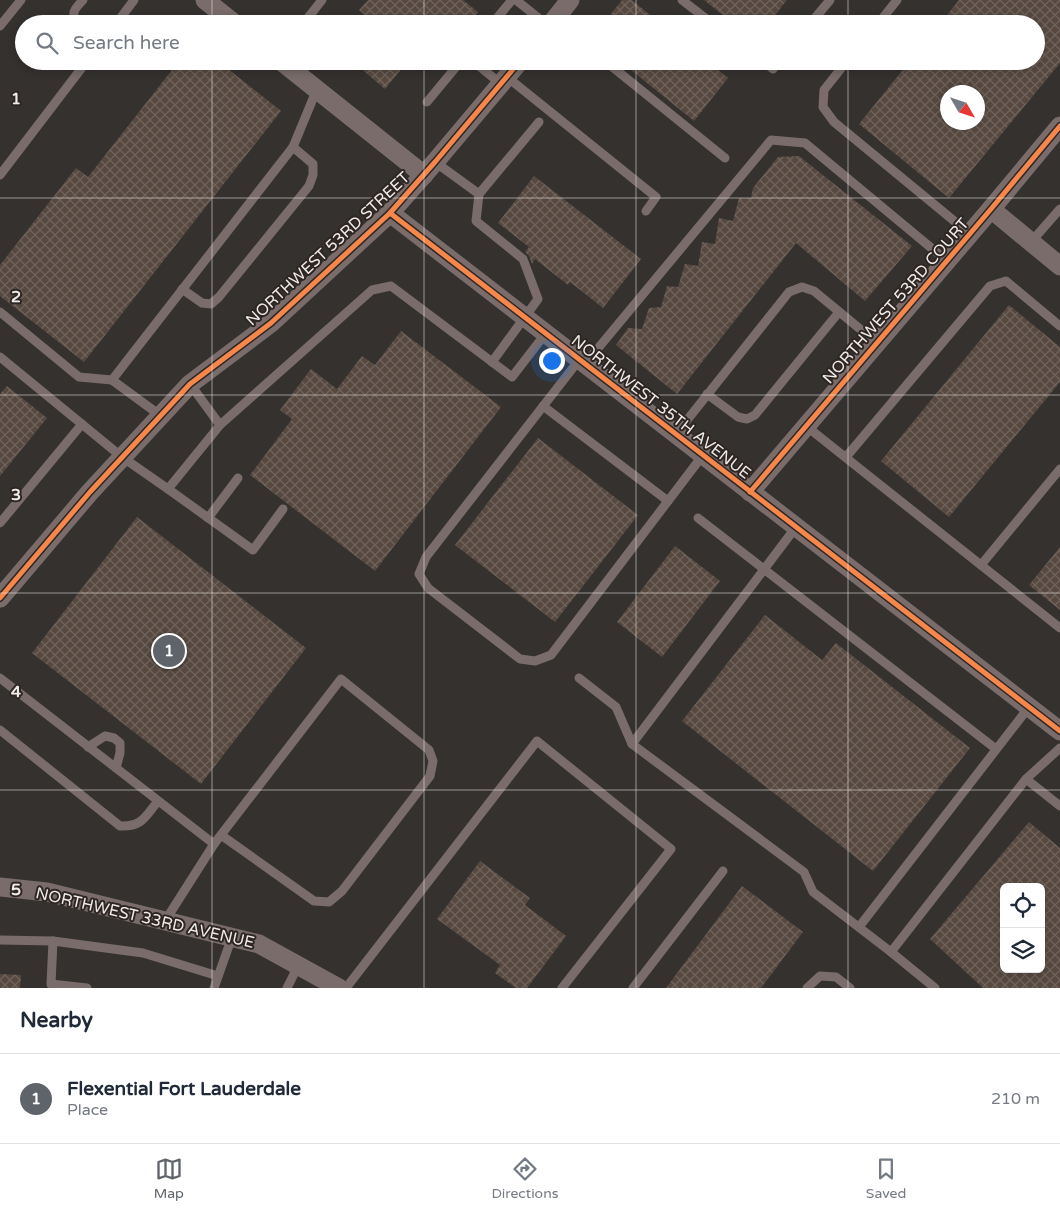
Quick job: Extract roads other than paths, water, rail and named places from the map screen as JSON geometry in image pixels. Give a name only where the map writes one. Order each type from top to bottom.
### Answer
[{"type":"street","points":[[205,0],[224,15]]},
{"type":"street","points":[[558,15],[570,0]]},
{"type":"street","points":[[293,70],[430,169]]},
{"type":"street","name":"NORTHWEST 53RD STREET","points":[[0,598],[90,492],[190,384],[271,323],[390,213],[430,169],[512,70]]},
{"type":"street","name":"NORTHWEST 53RD COURT","points":[[750,492],[1060,126]]},
{"type":"street","points":[[991,209],[1060,266]]},
{"type":"street","name":"NORTHWEST 35TH AVENUE","points":[[390,213],[1060,731]]},
{"type":"street","name":"NORTHWEST 33RD AVENUE","points":[[0,887],[46,892],[259,944],[339,988]]},
{"type":"lane","points":[[0,26],[21,0]]},
{"type":"lane","points":[[73,15],[74,11],[83,0]]},
{"type":"lane","points":[[123,15],[134,0]]},
{"type":"lane","points":[[310,15],[322,0]]},
{"type":"lane","points":[[500,15],[512,0]]},
{"type":"lane","points":[[516,0],[539,15]]},
{"type":"lane","points":[[682,0],[701,15]]},
{"type":"lane","points":[[818,15],[830,0]]},
{"type":"lane","points":[[885,15],[897,0]]},
{"type":"lane","points":[[0,175],[80,70]]},
{"type":"lane","points":[[427,102],[454,70]]},
{"type":"lane","points":[[488,70],[504,80],[656,197],[646,211]]},
{"type":"lane","points":[[616,70],[725,158]]},
{"type":"lane","points":[[840,70],[824,90],[823,107],[834,122],[970,234]]},
{"type":"lane","points":[[112,380],[292,147],[317,89]]},
{"type":"lane","points":[[492,362],[538,299],[523,259],[476,221],[479,194],[539,122]]},
{"type":"lane","points":[[703,455],[551,655],[535,661],[520,659],[428,588],[419,574],[426,557],[543,406],[771,140],[805,143],[947,261]]},
{"type":"lane","points":[[182,289],[202,303],[211,304],[219,297],[309,186],[313,175],[313,164],[292,147]]},
{"type":"lane","points":[[430,169],[479,194]]},
{"type":"lane","points":[[1032,242],[1060,209]]},
{"type":"lane","points":[[846,457],[990,286],[1006,281],[1060,326]]},
{"type":"lane","points":[[168,489],[220,425],[372,290],[390,286],[512,377],[546,333]]},
{"type":"lane","points":[[676,434],[789,292],[802,287],[814,291],[877,343]]},
{"type":"lane","points":[[0,312],[79,377],[112,380],[161,416]]},
{"type":"lane","points":[[707,394],[738,417],[747,420],[755,415],[839,312]]},
{"type":"lane","points":[[1,359],[122,457],[253,550],[283,509]]},
{"type":"lane","points":[[190,384],[220,425]]},
{"type":"lane","points":[[543,406],[668,501]]},
{"type":"lane","points":[[0,523],[82,424]]},
{"type":"lane","points":[[806,426],[1060,628]]},
{"type":"lane","points":[[981,565],[1060,469]]},
{"type":"lane","points":[[208,518],[238,478]]},
{"type":"lane","points":[[698,518],[996,750]]},
{"type":"lane","points":[[632,744],[796,527]]},
{"type":"lane","points":[[579,678],[616,706],[632,744],[804,872],[813,892],[935,988]]},
{"type":"lane","points":[[165,921],[214,844],[341,679],[429,750],[433,761],[430,776],[342,891],[329,902],[314,900],[221,835]]},
{"type":"lane","points":[[2,682],[214,844]]},
{"type":"lane","points":[[859,927],[1029,707]]},
{"type":"lane","points":[[0,730],[120,826],[130,827],[141,822],[158,801]]},
{"type":"lane","points":[[88,747],[105,736],[114,738],[120,743],[120,753],[116,768]]},
{"type":"lane","points":[[346,988],[537,741],[671,849],[562,988]]},
{"type":"lane","points":[[891,952],[1026,779],[1060,748]]},
{"type":"lane","points":[[1026,779],[1060,806]]},
{"type":"lane","points":[[633,988],[723,871]]},
{"type":"lane","points":[[214,988],[232,937]]},
{"type":"lane","points":[[0,940],[53,941],[143,953],[218,976]]},
{"type":"lane","points":[[53,941],[51,984],[87,988]]},
{"type":"lane","points":[[287,988],[298,966]]},
{"type":"lane","points":[[807,988],[820,976],[836,977],[850,988]]},
{"type":"place","name":"Flexential Fort Lauderdale","points":[[169,651]]}]
